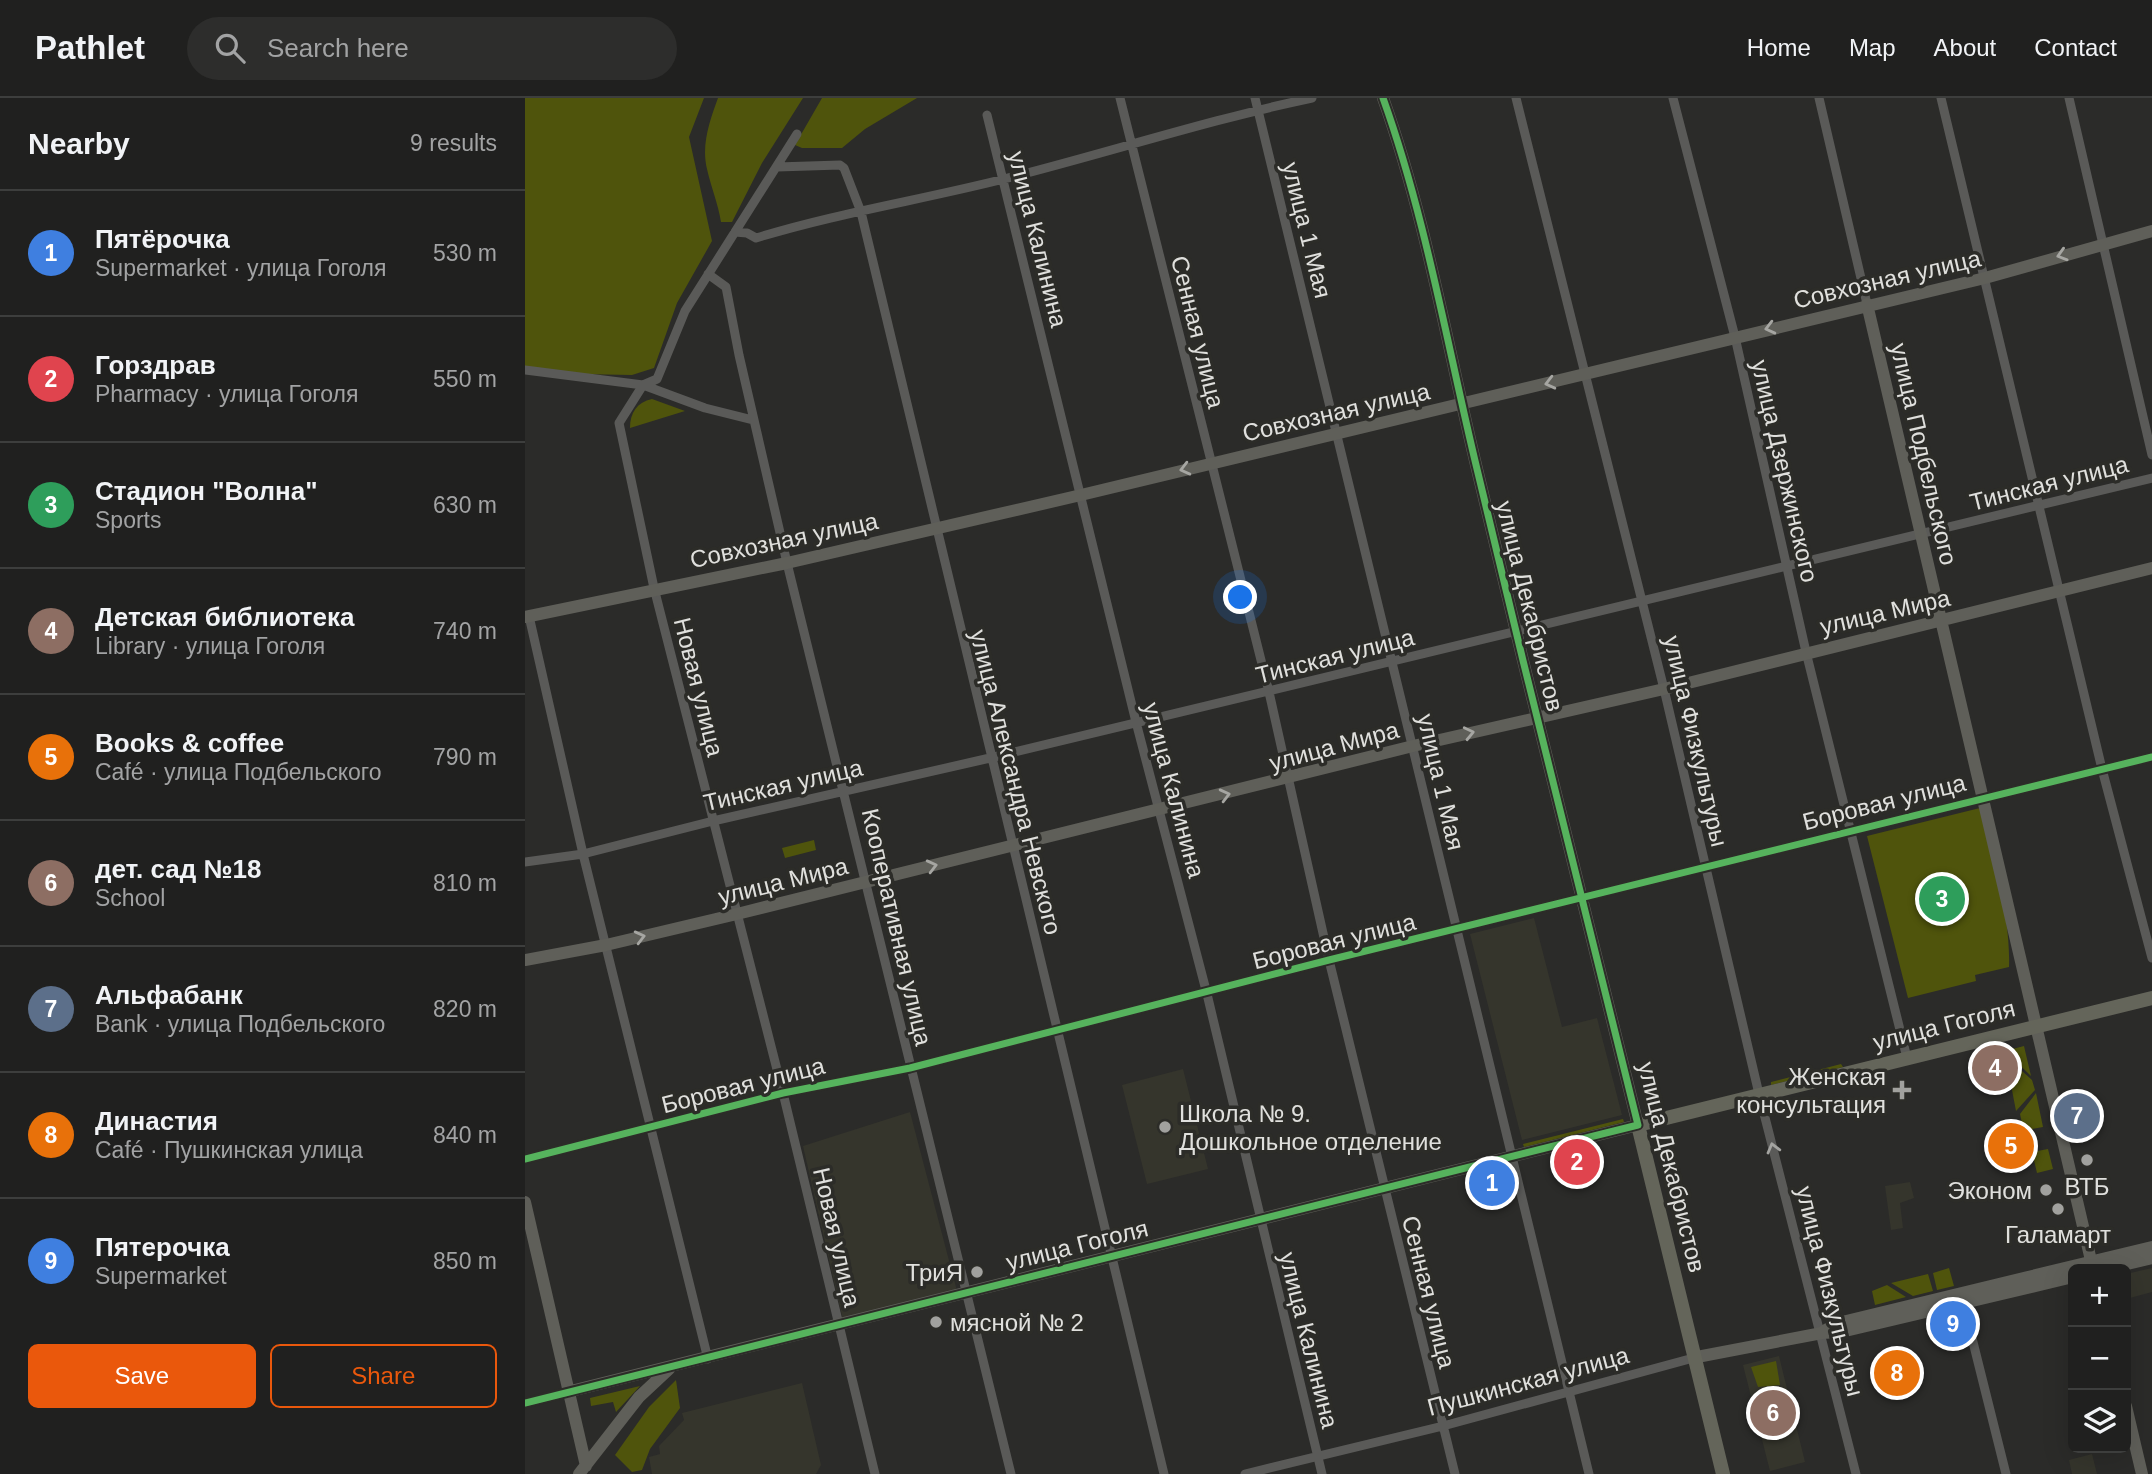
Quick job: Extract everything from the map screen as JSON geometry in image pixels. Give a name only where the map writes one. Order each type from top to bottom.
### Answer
[{"type":"main road","name":"улица Декабристов","points":[[1383,98],[1401,147],[1581,898],[1697,1357],[1723,1474]]},
{"type":"main road","name":"Совхозная улица","points":[[527,616],[787,563],[1081,495],[1867,304],[1985,278],[2152,232]]},
{"type":"main road","name":"улица Подбельского","points":[[1867,304],[2092,1264]]},
{"type":"main road","name":"улица Мира","points":[[525,960],[605,945],[737,914],[1289,780],[1413,746],[1664,689],[2152,568]]},
{"type":"main road","name":"улица Гоголя","points":[[571,1391],[669,1369],[1383,1187],[2152,998]]},
{"type":"main road","points":[[525,1202],[571,1391],[582,1470]]},
{"type":"main road","name":"Пушкинская улица","points":[[2098,1264],[2152,1247]]},
{"type":"main road","points":[[2127,1264],[2152,1258]]},
{"type":"main road","name":"Пушкинская улица","points":[[1962,1298],[2068,1272]]},
{"type":"main road","name":"Пушкинская улица","points":[[1697,1357],[1822,1333],[1838,1323],[2068,1278]]},
{"type":"main road","points":[[582,1470],[639,1397],[669,1369]]},
{"type":"main road","points":[[2131,1427],[2142,1474]]},
{"type":"street","name":"Сенная улица","points":[[1120,98],[1269,692],[1329,960],[1455,1474]]},
{"type":"street","name":"улица 1 Мая","points":[[1255,98],[1589,1474]]},
{"type":"street","points":[[735,232],[747,233],[756,238],[1003,180],[1257,110],[1312,98]]},
{"type":"street","name":"улица Физкультуры","points":[[1516,98],[1643,602],[1759,1094],[1856,1474]]},
{"type":"street","name":"улица Дзержинского","points":[[1672,98],[1735,337],[1805,652],[1907,1058]]},
{"type":"street","name":"улица Подбельского","points":[[1819,98],[1867,304]]},
{"type":"street","points":[[1941,98],[2102,769],[2152,958]]},
{"type":"street","points":[[2069,98],[2152,455]]},
{"type":"street","name":"улица Калинина","points":[[986,115],[1136,722],[1207,994],[1322,1474]]},
{"type":"street","points":[[660,391],[657,379],[685,311],[797,134]]},
{"type":"street","name":"улица Александра Невского","points":[[777,167],[840,164],[861,212],[1011,846],[1164,1474]]},
{"type":"street","name":"Кооперативная улица","points":[[708,274],[726,287],[753,420],[787,563],[868,882],[910,1068],[1011,1474]]},
{"type":"street","points":[[525,370],[643,385],[705,408],[753,420]]},
{"type":"street","points":[[643,385],[657,379]]},
{"type":"street","name":"Новая улица","points":[[643,385],[619,423],[655,588],[783,1093],[875,1474]]},
{"type":"street","name":"Тинская улица","points":[[525,862],[583,854],[713,821],[990,758],[2152,478]]},
{"type":"street","points":[[527,616],[708,1359]]},
{"type":"street","name":"Боровая улица","points":[[525,1159],[783,1093],[910,1068],[1983,796],[2152,757]]},
{"type":"street","points":[[1962,1298],[2006,1474]]},
{"type":"street","name":"Пушкинская улица","points":[[1245,1474],[1318,1454],[1443,1426],[1697,1357]]},
{"type":"street","name":"улица Гоголя","points":[[525,1403],[571,1391]]},
{"type":"shaded area","points":[[1534,918],[1562,1027],[1597,1018],[1622,1115],[1522,1140],[1470,934]]},
{"type":"shaded area","name":"Школа № 9. Дошкольное отделение","points":[[1183,1069],[1208,1169],[1147,1184],[1122,1085]]},
{"type":"shaded area","points":[[910,1112],[957,1291],[843,1320],[803,1146]]},
{"type":"shaded area","points":[[1910,1182],[1914,1198],[1900,1203],[1903,1228],[1891,1230],[1885,1186]]},
{"type":"shaded area","points":[[2152,1268],[2152,1292],[2131,1298],[2131,1273]]},
{"type":"shaded area","points":[[1779,1356],[1805,1462],[1770,1471],[1743,1365]]},
{"type":"shaded area","points":[[802,1383],[821,1465],[816,1474],[652,1474],[649,1457],[660,1454],[659,1446],[684,1420],[682,1413]]},
{"type":"shaded area","points":[[2092,1454],[2097,1474],[2072,1474],[2069,1460]]},
{"type":"green space","points":[[525,98],[704,98],[689,137],[712,241],[677,303],[654,368],[632,375],[525,373]]},
{"type":"green space","points":[[718,98],[803,98],[762,163],[732,222],[721,222],[705,160],[707,133]]},
{"type":"green space","points":[[822,98],[917,98],[865,129],[842,148],[802,148],[795,145]]},
{"type":"green space","points":[[652,399],[685,411],[630,428],[635,409]]},
{"type":"green space","points":[[1980,808],[2004,908],[2009,967],[1975,975],[1976,981],[1908,998],[1867,836]]},
{"type":"green space","points":[[814,840],[816,850],[785,858],[782,848]]},
{"type":"green space","points":[[2024,1046],[2031,1076],[2005,1051]]},
{"type":"green space","points":[[2012,1062],[2032,1080],[2035,1090],[2016,1111],[2007,1064]]},
{"type":"green space","points":[[1841,1064],[1843,1067],[1771,1085],[1771,1082]]},
{"type":"green space","points":[[2036,1093],[2043,1127],[2027,1130],[2023,1128],[2020,1114]]},
{"type":"green space","points":[[1623,1119],[1624,1122],[1524,1147],[1523,1144]]},
{"type":"green space","points":[[2048,1149],[2053,1169],[2037,1173],[2032,1152]]},
{"type":"green space","points":[[1949,1268],[1954,1286],[1937,1290],[1933,1273]]},
{"type":"green space","points":[[1928,1274],[1933,1291],[1913,1296],[1891,1283]]},
{"type":"green space","points":[[1887,1285],[1906,1297],[1875,1305],[1872,1291]]},
{"type":"green space","points":[[1776,1361],[1780,1385],[1758,1387],[1751,1367]]},
{"type":"green space","points":[[676,1380],[680,1408],[650,1449],[642,1470],[632,1472],[615,1455],[649,1407]]},
{"type":"green space","points":[[640,1386],[616,1412],[613,1402],[591,1406],[590,1398]]},
{"type":"cycle path","points":[[525,1403],[1638,1125],[1556,797],[1424,235],[1383,98]]},
{"type":"cycle path","points":[[525,1159],[783,1093],[910,1068],[1329,960],[2152,757]]},
{"type":"place","name":"Стадион \"Волна\"","points":[[1942,899]]},
{"type":"place","name":"Детская библиотека","points":[[1995,1068]]},
{"type":"place","name":"Женская консультация","points":[[1902,1090]]},
{"type":"place","name":"Альфабанк","points":[[2077,1116]]},
{"type":"place","name":"Школа № 9. Дошкольное отделение","points":[[1165,1127]]},
{"type":"place","name":"Books & coffee","points":[[2011,1146]]},
{"type":"place","name":"ВТБ","points":[[2087,1160]]},
{"type":"place","name":"Горздрав","points":[[1577,1162]]},
{"type":"place","name":"Пятёрочка","points":[[1492,1183]]},
{"type":"place","name":"Эконом","points":[[2046,1190]]},
{"type":"place","name":"Галамарт","points":[[2058,1209]]},
{"type":"place","name":"ТриЯ","points":[[977,1272]]},
{"type":"place","name":"мясной № 2","points":[[936,1322]]},
{"type":"place","name":"Пятерочка","points":[[1953,1324]]},
{"type":"place","name":"Династия","points":[[1897,1373]]},
{"type":"place","name":"дет. сад №18","points":[[1773,1413]]}]
